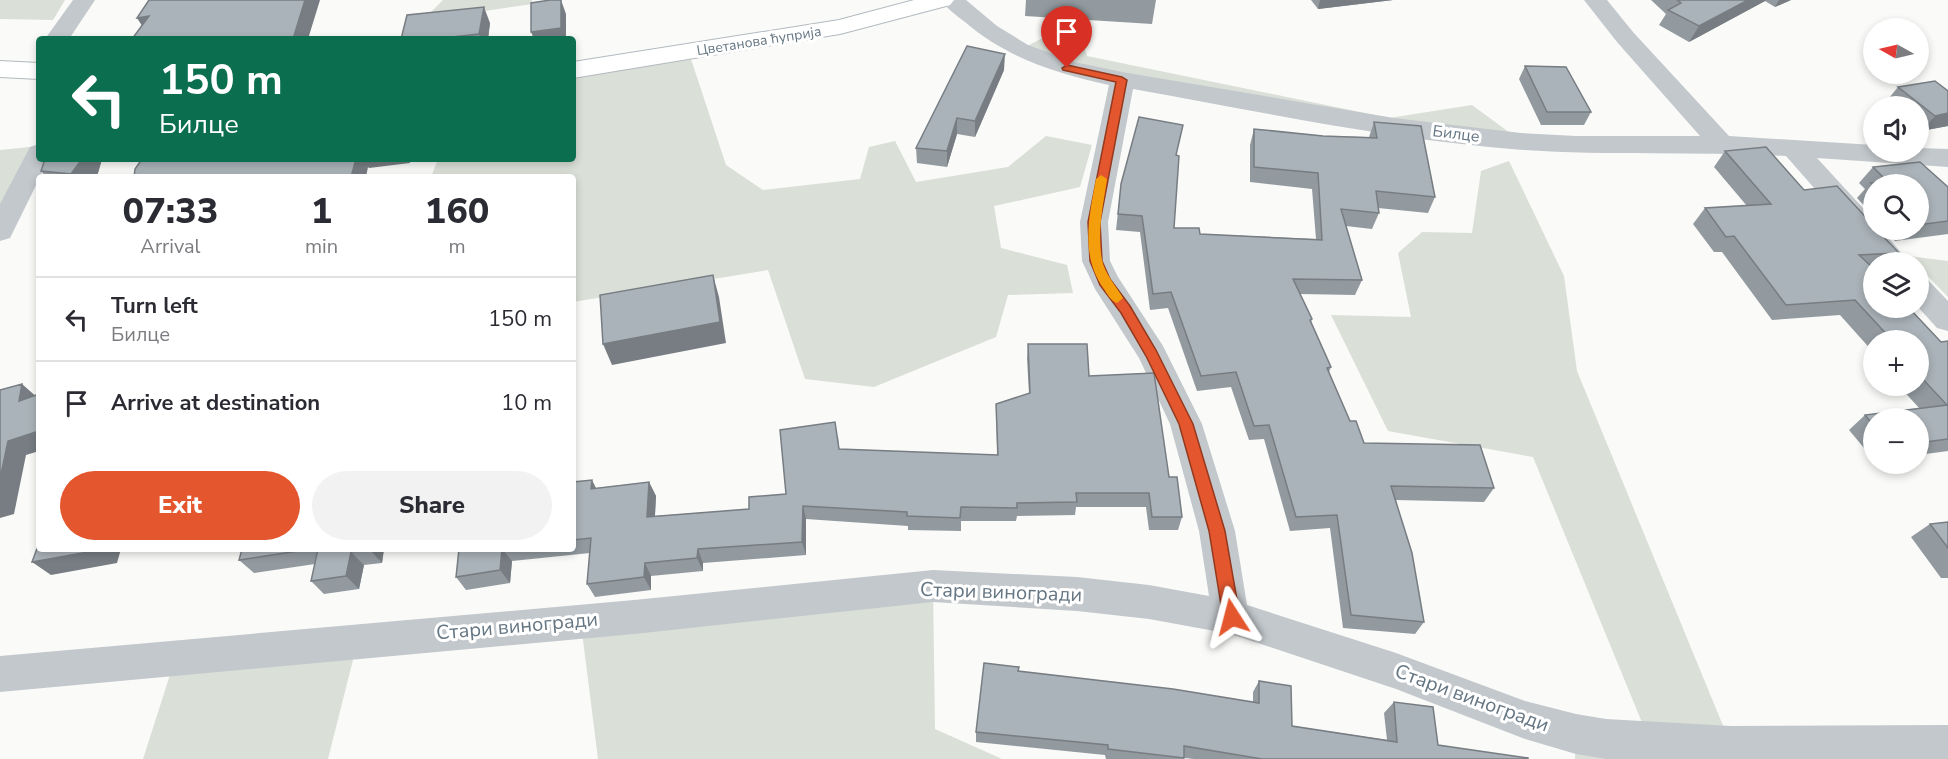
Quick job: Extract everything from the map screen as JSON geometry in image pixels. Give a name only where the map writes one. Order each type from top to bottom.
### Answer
[{"type":"street","points":[[59,36],[84,0]]},
{"type":"street","name":"Цветанова ћуприја","points":[[576,70],[840,27],[910,4],[942,0]]},
{"type":"street","name":"Билце","points":[[952,0],[989,32],[1020,50],[1067,68],[1122,80],[1448,134],[1576,144],[1722,144],[1948,158]]},
{"type":"street","points":[[1595,0],[1624,37],[1722,144]]},
{"type":"street","points":[[0,69],[36,71]]},
{"type":"street","points":[[1122,80],[1096,210],[1094,245],[1096,261],[1105,281],[1152,354],[1186,424],[1217,531],[1232,617]]},
{"type":"street","points":[[1794,149],[1886,252]]},
{"type":"street","points":[[0,231],[36,159]]},
{"type":"street","points":[[1929,300],[1948,320]]},
{"type":"street","name":"Стари виногради","points":[[0,674],[645,616],[933,586],[1077,594],[1149,602],[1232,617],[1396,671],[1525,720],[1576,734],[1639,741],[1731,746],[1948,745]]},
{"type":"shaded area","points":[[0,0],[65,0],[53,20],[0,19]]},
{"type":"shaded area","points":[[443,0],[532,0],[532,4],[423,20]]},
{"type":"shaded area","points":[[1076,20],[1087,56],[1389,118],[1472,105],[1521,141],[1122,80],[1020,50]]},
{"type":"shaded area","points":[[689,53],[726,165],[763,190],[860,179],[869,147],[895,141],[916,182],[1008,167],[1046,136],[1092,145],[1080,187],[994,206],[1001,248],[1067,265],[1073,293],[1008,295],[996,337],[874,387],[805,379],[768,270],[576,302],[576,174],[432,174],[437,162],[576,162],[576,70]]},
{"type":"shaded area","points":[[36,146],[36,153],[0,231],[0,150]]},
{"type":"shaded area","points":[[1509,161],[1564,276],[1577,371],[1731,745],[1948,759],[1575,759],[1576,734],[1650,742],[1533,457],[1388,431],[1331,315],[1411,317],[1398,253],[1422,232],[1472,233],[1481,171]]},
{"type":"shaded area","points":[[1929,259],[1948,261],[1948,297],[1929,277]]},
{"type":"shaded area","points":[[933,586],[935,729],[1002,759],[598,759],[582,632]]},
{"type":"shaded area","points":[[358,640],[328,759],[143,759],[176,656]]},
{"type":"building","points":[[149,0],[305,0],[294,36],[134,36],[149,16],[137,18]]},
{"type":"building","points":[[561,0],[561,28],[531,32],[531,3]]},
{"type":"building","points":[[1677,0],[1748,0],[1699,26],[1668,10],[1681,3]]},
{"type":"building","points":[[484,7],[479,34],[461,36],[402,36],[407,15]]},
{"type":"building","points":[[967,46],[1005,54],[975,121],[957,118],[947,151],[916,148]]},
{"type":"building","points":[[1525,66],[1566,67],[1591,112],[1547,112]]},
{"type":"building","points":[[1935,81],[1948,91],[1948,113],[1935,116],[1929,111],[1929,96],[1909,96],[1898,87],[1929,84],[1929,82]]},
{"type":"building","points":[[1139,117],[1183,125],[1176,155],[1179,156],[1174,228],[1199,228],[1200,234],[1322,240],[1318,173],[1254,167],[1254,129],[1323,136],[1377,138],[1374,122],[1421,126],[1435,197],[1376,191],[1379,213],[1341,209],[1362,280],[1293,279],[1331,367],[1327,368],[1350,421],[1356,421],[1364,443],[1480,445],[1494,488],[1391,486],[1412,553],[1424,622],[1351,615],[1337,515],[1296,517],[1269,425],[1254,426],[1236,372],[1201,376],[1171,292],[1153,294],[1142,216],[1118,214],[1121,184]]},
{"type":"building","points":[[1766,147],[1804,190],[1837,186],[1863,214],[1863,240],[1887,240],[1898,252],[1863,252],[1863,255],[1859,255],[1863,259],[1863,309],[1855,300],[1786,305],[1734,236],[1726,237],[1705,208],[1771,204],[1725,151]]},
{"type":"building","points":[[44,162],[80,162],[71,174],[41,171]]},
{"type":"building","points":[[140,162],[355,162],[352,174],[134,174]]},
{"type":"building","points":[[1920,162],[1948,187],[1948,221],[1929,224],[1929,174],[1880,174],[1873,167]]},
{"type":"building","points":[[713,275],[720,322],[603,344],[600,295]]},
{"type":"building","points":[[1872,318],[1918,318],[1941,342],[1948,341],[1948,439],[1929,442],[1929,408],[1922,408],[1947,405],[1929,386],[1929,330],[1883,330]]},
{"type":"building","points":[[1028,344],[1087,344],[1089,376],[1154,373],[1169,477],[1177,477],[1182,517],[1152,517],[1149,493],[1076,493],[1077,502],[1017,503],[1017,508],[961,507],[960,518],[907,516],[907,512],[803,506],[802,542],[698,549],[697,558],[645,563],[644,577],[587,584],[591,538],[576,540],[576,482],[592,480],[591,489],[649,482],[647,517],[749,509],[749,497],[786,494],[780,430],[835,422],[839,449],[998,455],[996,404],[1030,393]]},
{"type":"building","points":[[22,384],[19,401],[36,395],[36,432],[8,441],[0,479],[0,390]]},
{"type":"building","points":[[1948,522],[1948,548],[1930,524]]},
{"type":"building","points":[[36,551],[88,552],[32,562]]},
{"type":"building","points":[[241,552],[291,552],[239,560]]},
{"type":"building","points":[[317,552],[351,552],[346,576],[311,581]]},
{"type":"building","points":[[459,552],[502,552],[500,570],[456,577]]},
{"type":"building","points":[[984,663],[1019,667],[1018,671],[1173,689],[1259,703],[1259,681],[1291,686],[1292,726],[1397,742],[1394,702],[1433,707],[1438,745],[1528,759],[1262,759],[1184,746],[1184,758],[1108,749],[1108,745],[976,732]]},
{"type":"slow traffic","points":[[1101,179],[1094,222],[1096,261],[1105,281],[1117,298]]},
{"type":"route","points":[[1067,68],[1122,80],[1097,199],[1094,222],[1096,261],[1105,281],[1152,354],[1186,424],[1217,531],[1232,617]]}]
